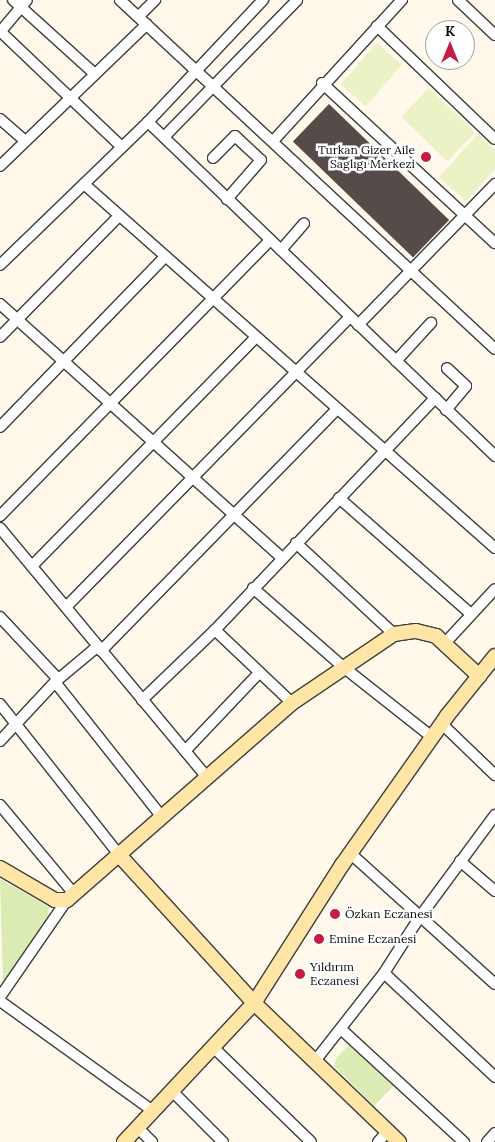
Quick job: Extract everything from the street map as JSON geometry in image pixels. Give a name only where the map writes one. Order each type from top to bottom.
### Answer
[{"type":"main road","points":[[3,868],[56,900],[71,898],[120,856],[206,776],[292,703],[342,666],[394,634],[427,633],[446,642],[479,676]]},
{"type":"main road","points":[[124,1142],[254,1003],[350,853],[432,737],[495,656]]},
{"type":"main road","points":[[120,856],[254,1003],[399,1142]]},
{"type":"street","points":[[139,16],[156,0]]},
{"type":"street","points":[[0,265],[148,122],[263,0]]},
{"type":"street","points":[[164,137],[216,86],[297,0]]},
{"type":"street","points":[[274,140],[322,83],[402,0]]},
{"type":"street","points":[[458,0],[495,35]]},
{"type":"street","points":[[95,74],[21,2],[0,31],[122,146]]},
{"type":"street","points":[[125,2],[198,68],[495,349]]},
{"type":"street","points":[[0,166],[148,24]]},
{"type":"street","points":[[377,26],[495,139]]},
{"type":"street","points":[[322,83],[495,243]]},
{"type":"street","points":[[0,119],[25,141]]},
{"type":"street","points":[[148,122],[495,456]]},
{"type":"street","points":[[213,158],[235,136],[261,160],[227,199]]},
{"type":"street","points":[[84,184],[164,258],[212,297],[384,452],[495,548]]},
{"type":"street","points":[[358,325],[495,184]]},
{"type":"street","points":[[0,337],[118,217]]},
{"type":"street","points":[[281,250],[304,224]]},
{"type":"street","points":[[0,516],[212,297],[270,240]]},
{"type":"street","points":[[0,427],[164,258]]},
{"type":"street","points":[[0,304],[193,481],[282,558]]},
{"type":"street","points":[[67,606],[193,481],[350,316]]},
{"type":"street","points":[[396,361],[431,323]]},
{"type":"street","points":[[32,566],[256,337]]},
{"type":"street","points":[[446,410],[466,386],[447,368]]},
{"type":"street","points":[[142,700],[215,630],[435,398]]},
{"type":"street","points":[[0,741],[56,680],[100,648],[231,514],[338,409]]},
{"type":"street","points":[[339,498],[472,614]]},
{"type":"street","points":[[0,528],[67,606],[206,776]]},
{"type":"street","points":[[296,543],[394,634]]},
{"type":"street","points":[[253,588],[342,666],[432,737]]},
{"type":"street","points":[[446,642],[495,589]]},
{"type":"street","points":[[0,617],[56,680],[162,817]]},
{"type":"street","points":[[215,630],[292,703]]},
{"type":"street","points":[[185,751],[260,673]]},
{"type":"street","points":[[0,704],[17,722],[120,856]]},
{"type":"street","points":[[442,724],[495,776]]},
{"type":"street","points":[[0,805],[71,898],[0,997]]},
{"type":"street","points":[[315,1062],[342,1030],[384,973],[419,918],[495,815]]},
{"type":"street","points":[[350,853],[419,918],[495,984]]},
{"type":"street","points":[[460,862],[495,891]]},
{"type":"street","points":[[384,973],[495,1077]]},
{"type":"street","points":[[0,1001],[153,1111]]},
{"type":"street","points":[[342,1030],[464,1142]]},
{"type":"street","points":[[213,1047],[311,1142]]},
{"type":"street","points":[[172,1091],[223,1142]]},
{"type":"street","points":[[138,1128],[152,1142]]},
{"type":"street","points":[[378,1142],[388,1131]]},
{"type":"street","points":[[487,1142],[495,1133]]},
{"type":"green space","points":[[377,43],[402,65],[366,106],[341,85]]},
{"type":"green space","points":[[429,88],[475,132],[447,161],[401,117]]},
{"type":"green space","points":[[478,134],[495,149],[495,169],[466,201],[439,177]]},
{"type":"green space","points":[[0,879],[49,907],[48,918],[3,983]]},
{"type":"green space","points":[[352,1042],[396,1083],[374,1106],[334,1066],[336,1058]]},
{"type":"building","points":[[329,104],[449,220],[413,257],[293,141]]},
{"type":"place","name":"Turkan Gizer Aile Saglıgı Merkezi","points":[[426,157]]},
{"type":"place","name":"Özkan Eczanesi","points":[[335,914]]},
{"type":"place","name":"Emine Eczanesi","points":[[319,939]]},
{"type":"place","name":"Yıldırım Eczanesi","points":[[300,974]]}]
